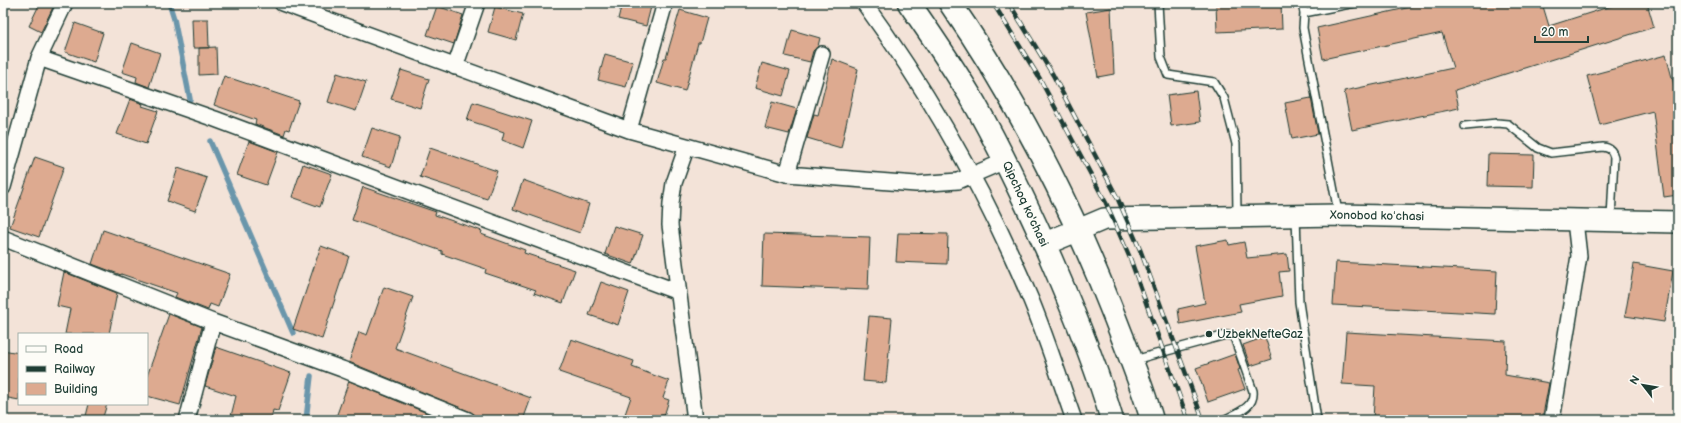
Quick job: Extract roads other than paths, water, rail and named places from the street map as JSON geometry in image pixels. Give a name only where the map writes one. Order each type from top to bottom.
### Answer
[{"type":"main road","name":"Qipchoq ko'chasi","points":[[909,3],[975,104],[1005,160],[1044,244],[1089,353],[1103,390],[1112,420]]},
{"type":"main road","points":[[950,3],[1002,84],[1036,145],[1078,230],[1097,272],[1152,420]]},
{"type":"main road","points":[[1005,160],[1036,145]]},
{"type":"main road","name":"Xonobod koʻchasi","points":[[1078,230],[1104,219],[1296,215],[1611,222],[1678,222]]},
{"type":"main road","points":[[1044,244],[1078,230]]},
{"type":"street","points":[[3,187],[39,58],[65,3]]},
{"type":"street","points":[[282,3],[629,130],[787,174],[916,184],[958,181],[1005,160]]},
{"type":"street","points":[[456,67],[478,3]]},
{"type":"street","points":[[629,130],[665,3]]},
{"type":"street","points":[[864,3],[916,79],[942,121],[972,176],[1012,258],[1031,302],[1074,420]]},
{"type":"street","points":[[787,174],[822,54]]},
{"type":"street","points":[[39,58],[215,119],[678,292]]},
{"type":"street","points":[[687,146],[674,183],[670,225],[695,420]]},
{"type":"street","points":[[1552,420],[1579,256],[1575,221]]},
{"type":"street","points":[[3,238],[213,322],[342,369],[468,420]]},
{"type":"street","points":[[187,420],[213,322]]},
{"type":"lane","points":[[1158,3],[1161,57],[1168,75],[1214,82],[1224,98],[1236,144],[1237,216]]},
{"type":"lane","points":[[1302,3],[1304,13],[1303,28],[1339,215]]},
{"type":"lane","points":[[1304,13],[1355,3]]},
{"type":"lane","points":[[1465,126],[1496,123],[1508,124],[1538,148],[1551,153],[1603,147],[1609,148],[1613,151],[1614,157],[1611,222]]},
{"type":"lane","points":[[1296,215],[1299,302],[1317,420]]},
{"type":"lane","points":[[1131,361],[1226,335],[1233,336],[1251,384],[1254,397],[1252,403],[1224,420]]},
{"type":"waterway","points":[[169,3],[174,19],[190,99]]},
{"type":"waterway","points":[[210,141],[293,333]]},
{"type":"waterway","points":[[306,420],[311,376]]},
{"type":"railway","points":[[993,3],[1040,79],[1106,203],[1130,258],[1188,420]]},
{"type":"railway","points":[[1009,3],[1053,75],[1117,197],[1141,252],[1203,420]]},
{"type":"place","name":"UzbekNefteGaz","points":[[1209,334]]}]
